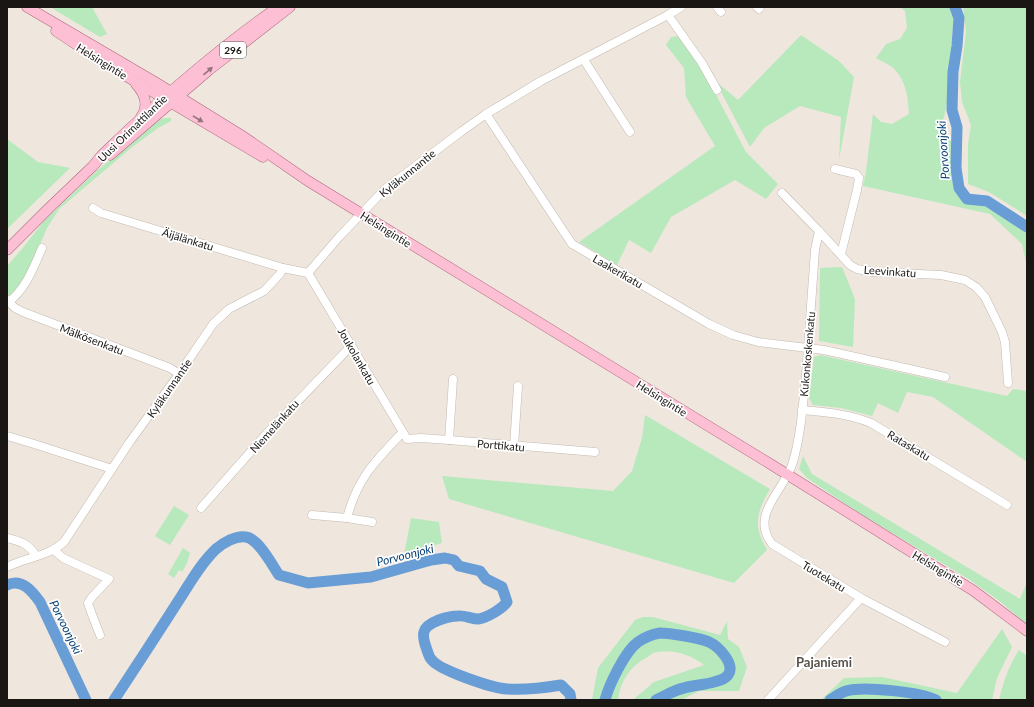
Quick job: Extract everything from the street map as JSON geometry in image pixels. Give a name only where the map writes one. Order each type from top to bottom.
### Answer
[{"type":"main road","name":"Helsingintie","points":[[25,7],[72,42],[126,75],[171,97]]},
{"type":"main road","name":"Helsingintie","points":[[25,7],[171,97],[240,144],[308,181],[787,474],[994,604],[1027,631]]},
{"type":"main road","name":"296","points":[[171,97],[246,30],[278,7]]},
{"type":"main road","name":"296","points":[[171,97],[290,7]]},
{"type":"main road","points":[[126,75],[139,88],[144,97],[144,109],[136,123]]},
{"type":"main road","name":"Uusi Orimattilantie","points":[[7,250],[136,123],[171,97]]},
{"type":"main road","name":"Uusi Orimattilantie","points":[[93,166],[105,160],[171,97]]},
{"type":"main road","name":"Helsingintie","points":[[1012,620],[1027,638]]},
{"type":"street","name":"Kyläkunnantie","points":[[308,273],[339,236],[385,189],[462,131],[486,114],[542,81],[584,60],[681,7]]},
{"type":"street","points":[[668,15],[702,63],[717,90]]},
{"type":"street","points":[[584,60],[630,132]]},
{"type":"street","name":"Laakerikatu","points":[[486,114],[572,244],[709,324],[733,335],[758,342],[808,347],[945,377]]},
{"type":"street","points":[[835,169],[856,174],[859,178],[841,254]]},
{"type":"street","name":"Leevinkatu","points":[[782,193],[850,265],[864,271],[941,275],[965,280],[976,287],[985,297],[1002,332],[1005,342],[1008,382]]},
{"type":"street","name":"Äijälänkatu","points":[[93,208],[102,213],[283,268]]},
{"type":"street","name":"Kukonkoskenkatu","points":[[787,474],[797,448],[808,347],[815,250],[819,231]]},
{"type":"street","points":[[8,301],[16,295],[26,282],[42,248]]},
{"type":"street","name":"Kyläkunnantie","points":[[7,567],[54,550],[64,542],[129,444],[213,324],[229,309],[264,291],[280,274],[283,268]]},
{"type":"street","points":[[283,268],[308,273]]},
{"type":"street","name":"Joukolankatu","points":[[308,273],[405,436]]},
{"type":"street","name":"Mälkösenkatu","points":[[8,301],[15,308],[23,312],[170,368],[179,374]]},
{"type":"street","name":"Niemelänkatu","points":[[201,508],[268,432],[351,346]]},
{"type":"street","points":[[449,440],[453,379]]},
{"type":"street","points":[[514,446],[518,386]]},
{"type":"street","name":"Rataskatu","points":[[802,410],[857,417],[871,423],[1007,505]]},
{"type":"street","points":[[7,436],[112,469]]},
{"type":"street","points":[[346,518],[360,482],[377,458],[405,436]]},
{"type":"street","name":"Porttikatu","points":[[405,436],[595,452]]},
{"type":"street","name":"Tuotekatu","points":[[787,474],[767,509],[764,526],[766,536],[772,544],[861,598],[945,642]]},
{"type":"street","points":[[312,515],[372,522]]},
{"type":"street","points":[[7,538],[25,543],[36,556]]},
{"type":"street","points":[[54,550],[63,558],[109,579],[88,603],[90,612],[100,635]]},
{"type":"street","points":[[768,700],[861,598]]},
{"type":"green space","points":[[50,7],[92,7],[107,34],[100,37]]},
{"type":"green space","points":[[900,7],[950,7],[954,12],[947,103],[944,117],[938,131],[951,141],[951,167],[954,190],[965,202],[982,204],[1027,231],[1027,267],[1022,244],[990,214],[863,186],[873,114],[881,122],[892,124],[909,114],[907,95],[900,77],[892,67],[876,58],[886,44],[900,39],[907,28],[905,11]]},
{"type":"green space","points":[[963,7],[1027,7],[1027,216],[989,192],[968,184],[968,144],[971,125],[962,102],[960,82],[966,32]]},
{"type":"green space","points":[[801,35],[839,61],[854,77],[839,160],[841,117],[800,106],[764,128],[750,147],[720,90],[719,84],[738,100]]},
{"type":"green space","points":[[679,36],[713,89],[746,152],[778,184],[766,199],[735,180],[671,217],[651,253],[629,240],[617,265],[579,242],[715,146],[686,97],[684,68],[666,45],[671,37]]},
{"type":"green space","points":[[171,118],[171,121],[158,128],[131,148],[59,209],[47,228],[31,266],[13,295],[8,295],[7,266],[44,221],[99,169],[153,125],[161,119]]},
{"type":"green space","points":[[7,139],[38,162],[70,168],[7,229]]},
{"type":"green space","points":[[842,267],[855,299],[853,347],[819,341],[820,268]]},
{"type":"green space","points":[[820,355],[1007,396],[1013,389],[1027,391],[1027,462],[933,397],[907,392],[898,413],[878,403],[872,416],[841,408],[813,405],[809,398],[814,357]]},
{"type":"green space","points":[[645,415],[770,489],[762,505],[758,520],[760,534],[767,550],[734,583],[449,499],[442,476],[613,491],[632,471],[642,438]]},
{"type":"green space","points":[[803,456],[812,474],[1020,599],[1027,582],[1027,625],[1002,603],[970,580],[859,513],[807,478],[799,469]]},
{"type":"green space","points":[[174,506],[189,515],[170,545],[155,536]]},
{"type":"green space","points":[[411,518],[439,522],[442,543],[404,555]]},
{"type":"green space","points":[[183,548],[190,553],[187,563],[182,572],[179,570],[174,578],[168,574]]},
{"type":"green space","points":[[643,617],[653,617],[720,635],[727,621],[728,639],[739,647],[747,667],[739,691],[699,691],[681,700],[634,700],[654,682],[704,665],[694,658],[676,652],[663,651],[653,653],[635,665],[627,675],[621,687],[618,700],[592,700],[598,668],[635,620]]},
{"type":"green space","points":[[1002,629],[1012,647],[997,678],[992,700],[821,700],[844,678],[882,677],[957,693]]},
{"type":"green space","points":[[1019,650],[1027,656],[1027,700],[999,700],[1007,674]]},
{"type":"waterway","name":"Porvoonjoki","points":[[955,7],[959,18],[953,72],[952,110],[957,127],[956,168],[959,188],[967,199],[987,201],[1027,227]]},
{"type":"waterway","name":"Porvoonjoki","points":[[114,700],[205,561],[222,544],[238,537],[246,537],[256,542],[279,575],[308,583],[371,577],[431,560],[445,558],[454,560],[459,566],[480,571],[486,579],[502,587],[507,602],[498,610],[483,618],[476,619],[463,616],[454,616],[438,620],[429,625],[424,632],[424,637],[425,645],[430,658],[454,673],[500,688],[527,689],[561,685],[570,694],[571,700]]},
{"type":"waterway","name":"Porvoonjoki","points":[[7,585],[12,583],[22,584],[30,590],[40,602],[86,700]]},
{"type":"waterway","name":"Porvoonjoki","points":[[605,700],[614,677],[623,660],[633,646],[654,634],[670,634],[705,640],[717,647],[728,661],[730,671],[723,679],[680,689],[656,700]]},
{"type":"waterway","name":"Porvoonjoki","points":[[830,700],[846,691],[865,689],[905,692],[936,700]]},
{"type":"district","name":"Pajaniemi","points":[[824,662]]}]
